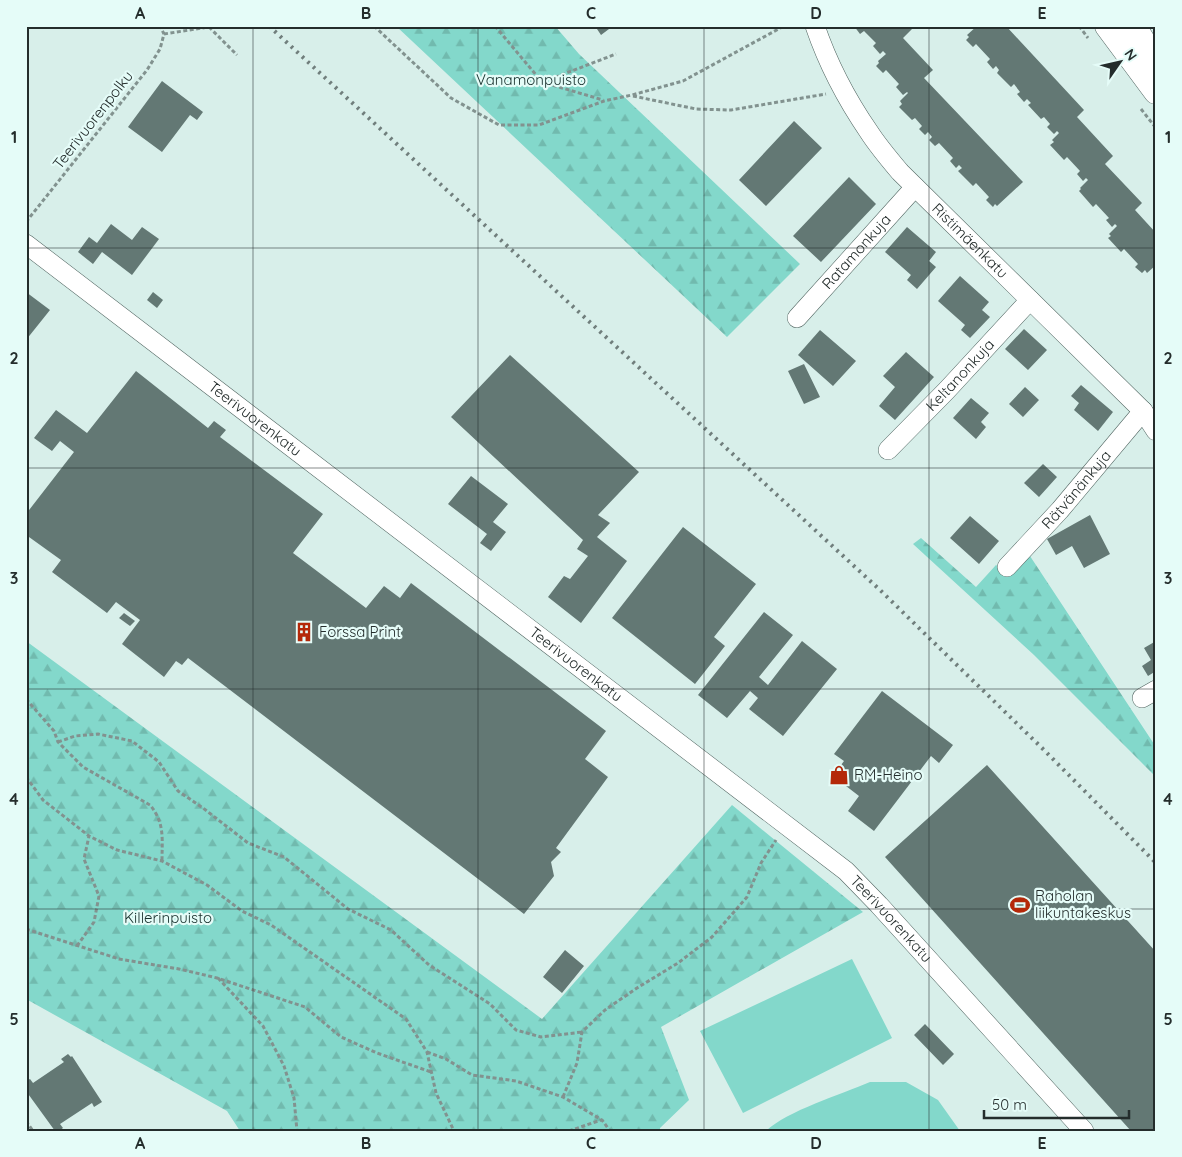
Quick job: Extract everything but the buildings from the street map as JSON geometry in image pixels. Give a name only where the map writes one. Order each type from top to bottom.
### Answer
[{"type":"main road","points":[[1107,26],[1156,92]]},
{"type":"main road","points":[[1134,26],[1156,62]]},
{"type":"street","name":"Ristimäenkatu","points":[[815,26],[825,55],[869,133],[900,172],[1143,411],[1156,431]]},
{"type":"street","name":"Ratamonkuja","points":[[797,318],[916,187]]},
{"type":"street","name":"Teerivuorenkatu","points":[[26,244],[856,880],[1084,1131]]},
{"type":"street","name":"Keltanonkuja","points":[[888,450],[947,390],[1030,300]]},
{"type":"street","name":"Rätvänänkuja","points":[[1007,567],[1060,510],[1143,411]]},
{"type":"path","points":[[160,26],[164,34],[209,27],[237,54]]},
{"type":"path","points":[[374,26],[451,98],[499,125],[539,126],[604,101],[683,81],[784,26]]},
{"type":"path","points":[[495,26],[542,82],[604,101]]},
{"type":"path","name":"Teerivuorenpolku","points":[[26,222],[147,70],[160,49],[164,34]]},
{"type":"path","points":[[542,82],[616,54]]},
{"type":"path","points":[[632,95],[696,109],[731,110],[844,90]]},
{"type":"path","points":[[26,699],[54,731],[58,742],[84,767],[150,805],[157,813],[162,826],[162,861]]},
{"type":"path","points":[[58,742],[75,736],[98,734],[132,741],[159,762],[178,791],[248,843],[284,857],[348,909],[391,930],[430,965],[490,1004],[516,1030],[541,1037],[582,1032],[605,1010],[678,963],[712,937],[747,897],[761,863],[785,824]]},
{"type":"path","points":[[26,777],[44,800],[89,836],[117,850],[162,861],[207,885],[242,910],[271,925],[406,1020],[427,1052],[436,1094],[454,1131]]},
{"type":"path","points":[[77,946],[94,922],[100,896],[84,859],[89,836]]},
{"type":"path","points":[[26,929],[120,959],[179,969],[217,978],[305,1007],[341,1037],[377,1053],[432,1072]]},
{"type":"path","points":[[217,978],[263,1026],[284,1066],[294,1098],[297,1131]]},
{"type":"path","points":[[564,1097],[577,1064],[582,1032]]},
{"type":"path","points":[[427,1052],[446,1058],[472,1075],[516,1081],[564,1097],[602,1120],[610,1131]]},
{"type":"path","points":[[568,1131],[602,1120]]},
{"type":"path","points":[[26,1121],[33,1131]]},
{"type":"green space","name":"Vanamonpuisto","points":[[396,26],[555,26],[579,54],[800,264],[727,337]]},
{"type":"green space","points":[[921,538],[976,587],[996,565],[1009,575],[1028,553],[1156,747],[1156,777],[1034,655],[913,544]]},
{"type":"green space","name":"Killerinpuisto","points":[[26,641],[542,1019],[732,805],[863,912],[661,1027],[689,1100],[660,1128],[660,1131],[240,1131],[227,1111],[26,999]]},
{"type":"green space","points":[[852,959],[892,1038],[743,1113],[700,1031]]},
{"type":"green space","points":[[870,1082],[906,1082],[938,1100],[960,1131],[766,1131],[801,1110]]},
{"type":"railway","points":[[269,26],[880,590],[1042,748],[1156,863]]},
{"type":"place","name":"Forssa Print","points":[[304,632]]},
{"type":"place","name":"RM-Heino","points":[[839,775]]},
{"type":"place","name":"Raholan liikuntakeskus","points":[[1020,905]]}]
